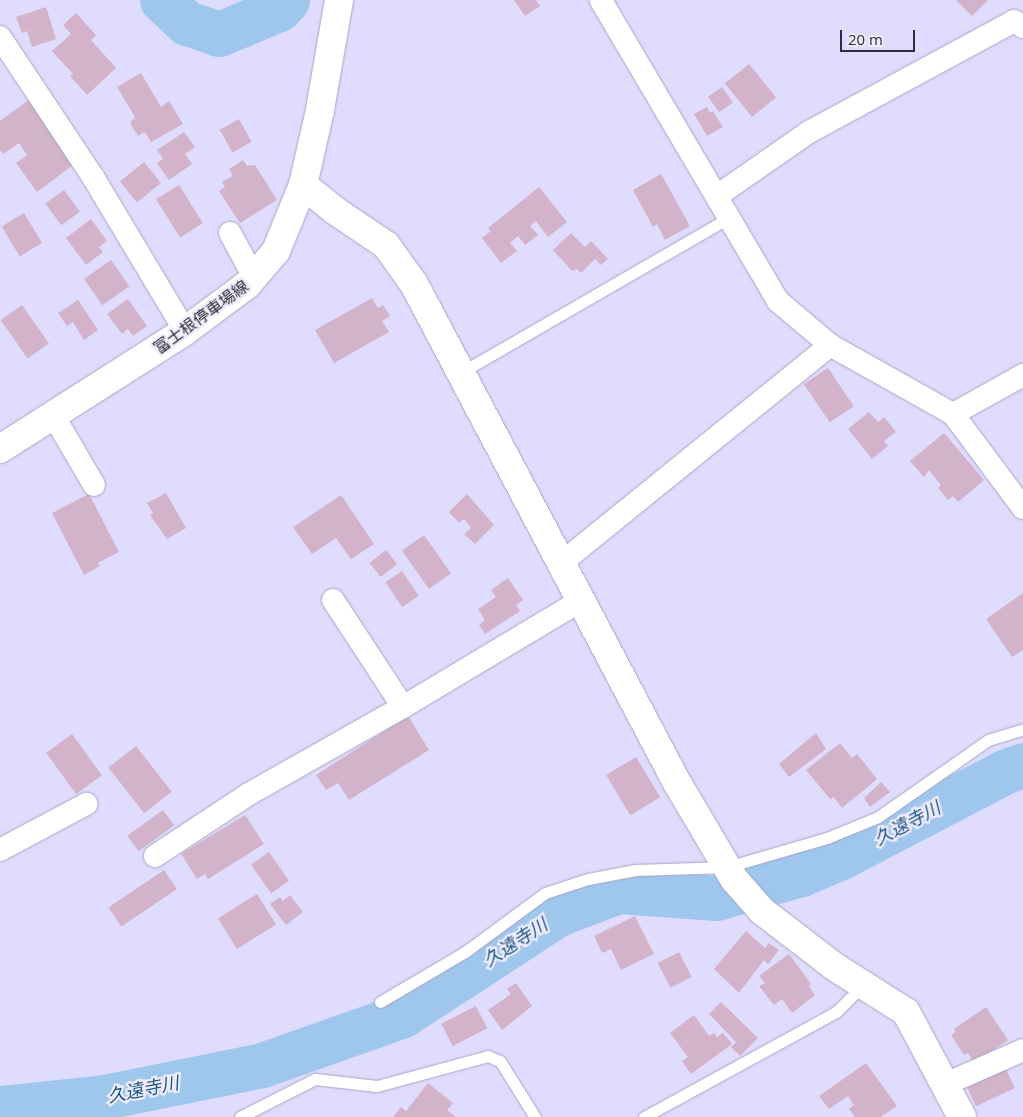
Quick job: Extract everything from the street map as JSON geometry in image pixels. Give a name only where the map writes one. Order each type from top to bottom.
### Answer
[{"type":"street","name":"富士根停車場線","points":[[0,449],[185,331],[247,285],[276,251],[303,184],[320,110],[339,0]]},
{"type":"street","points":[[601,0],[778,301],[830,345],[953,414],[1023,508]]},
{"type":"street","points":[[717,196],[809,132],[1014,21],[1023,28]]},
{"type":"street","points":[[0,37],[93,177],[185,331]]},
{"type":"street","points":[[303,184],[337,212],[386,245],[414,284],[676,781],[730,873],[762,910],[835,966],[906,1012],[962,1117]]},
{"type":"street","points":[[230,233],[254,277]]},
{"type":"street","points":[[560,564],[830,345]]},
{"type":"street","points":[[953,414],[1023,375]]},
{"type":"street","points":[[53,415],[94,486]]},
{"type":"street","points":[[333,600],[403,707]]},
{"type":"street","points":[[155,856],[249,794],[403,707],[582,600]]},
{"type":"street","points":[[0,850],[86,804]]},
{"type":"street","points":[[946,1084],[1023,1050]]},
{"type":"lane","points":[[460,373],[730,218]]},
{"type":"lane","points":[[380,1002],[465,952],[545,893],[588,879],[635,870],[730,873],[878,817],[988,740],[1023,729]]},
{"type":"lane","points":[[644,1117],[836,1012],[865,984]]},
{"type":"lane","points":[[240,1117],[315,1079],[378,1086],[488,1056],[500,1062],[535,1117]]},
{"type":"building","points":[[514,0],[536,0],[540,6],[525,16]]},
{"type":"building","points":[[956,0],[988,0],[972,16]]},
{"type":"building","points":[[46,7],[56,39],[32,47],[27,31],[22,33],[16,17]]},
{"type":"building","points":[[76,13],[96,35],[91,40],[116,68],[87,95],[70,76],[73,74],[52,51],[71,34],[63,25]]},
{"type":"building","points":[[749,64],[776,97],[752,117],[725,84]]},
{"type":"building","points":[[141,73],[161,107],[169,101],[183,124],[151,142],[145,132],[138,136],[130,123],[135,117],[117,87]]},
{"type":"building","points":[[722,87],[733,103],[719,112],[708,97]]},
{"type":"building","points":[[30,99],[77,162],[37,192],[16,163],[27,155],[19,143],[3,154],[0,150],[0,121]]},
{"type":"building","points":[[707,107],[710,113],[713,111],[723,127],[707,136],[694,114]]},
{"type":"building","points":[[239,119],[252,142],[232,152],[220,130]]},
{"type":"building","points":[[184,132],[195,147],[185,154],[192,164],[169,180],[157,163],[163,159],[157,150]]},
{"type":"building","points":[[243,160],[247,166],[255,165],[277,200],[240,223],[219,191],[225,187],[222,182],[233,176],[229,169]]},
{"type":"building","points":[[144,162],[161,183],[137,202],[120,182]]},
{"type":"building","points":[[661,174],[690,226],[665,240],[657,224],[653,227],[633,190]]},
{"type":"building","points":[[179,185],[203,223],[180,237],[156,199]]},
{"type":"building","points":[[539,187],[567,222],[548,237],[536,221],[530,226],[538,235],[525,245],[518,236],[510,243],[517,251],[501,263],[482,238],[491,231],[488,228]]},
{"type":"building","points":[[64,190],[80,212],[61,225],[45,204]]},
{"type":"building","points":[[24,213],[42,243],[20,256],[2,226]]},
{"type":"building","points":[[91,219],[107,241],[99,247],[103,252],[86,265],[66,238]]},
{"type":"building","points":[[571,233],[585,247],[591,241],[608,259],[601,265],[595,259],[581,273],[577,269],[572,271],[553,250]]},
{"type":"building","points":[[111,260],[129,286],[102,305],[84,279]]},
{"type":"building","points":[[372,298],[378,308],[383,305],[390,316],[382,321],[389,332],[334,363],[315,330]]},
{"type":"building","points":[[128,299],[147,326],[133,336],[128,329],[122,334],[107,314]]},
{"type":"building","points":[[78,300],[98,330],[84,340],[73,322],[67,326],[58,313]]},
{"type":"building","points":[[22,305],[49,344],[28,358],[1,320]]},
{"type":"building","points":[[828,368],[854,406],[830,422],[804,384]]},
{"type":"building","points":[[869,412],[878,422],[884,417],[896,432],[884,441],[888,446],[872,459],[848,429]]},
{"type":"building","points":[[944,433],[984,480],[958,502],[953,496],[948,500],[938,488],[941,485],[929,470],[924,477],[910,461]]},
{"type":"building","points":[[166,493],[186,528],[167,539],[150,515],[153,513],[147,503]]},
{"type":"building","points":[[89,494],[119,552],[98,563],[100,566],[84,575],[52,513]]},
{"type":"building","points":[[467,494],[494,525],[475,544],[464,534],[471,528],[464,519],[459,523],[449,512]]},
{"type":"building","points":[[341,495],[374,544],[351,559],[336,538],[312,554],[293,527]]},
{"type":"building","points":[[424,535],[451,574],[429,589],[402,550]]},
{"type":"building","points":[[386,550],[397,564],[381,577],[369,563]]},
{"type":"building","points":[[402,571],[419,596],[402,607],[385,582]]},
{"type":"building","points":[[508,578],[523,600],[516,605],[520,611],[485,634],[479,625],[485,620],[478,609],[496,597],[491,590]]},
{"type":"building","points":[[1023,593],[1023,650],[1012,657],[986,619]]},
{"type":"building","points":[[408,716],[429,750],[349,800],[338,783],[326,790],[316,775]]},
{"type":"building","points":[[816,733],[826,749],[789,777],[779,764]]},
{"type":"building","points":[[72,734],[102,775],[76,794],[46,753]]},
{"type":"building","points":[[840,743],[852,758],[857,754],[877,779],[842,808],[834,797],[830,799],[806,770]]},
{"type":"building","points":[[136,746],[172,792],[144,813],[108,768]]},
{"type":"building","points":[[636,757],[660,797],[630,815],[606,775]]},
{"type":"building","points":[[881,782],[890,792],[870,807],[864,798]]},
{"type":"building","points":[[163,810],[174,825],[139,851],[127,836]]},
{"type":"building","points":[[245,815],[264,844],[208,879],[205,874],[197,879],[181,854]]},
{"type":"building","points":[[269,852],[289,881],[271,893],[251,865]]},
{"type":"building","points":[[164,870],[177,889],[121,927],[108,907]]},
{"type":"building","points":[[257,894],[276,925],[237,949],[218,918]]},
{"type":"building","points":[[290,895],[303,912],[286,925],[270,904],[280,897],[283,901]]},
{"type":"building","points":[[635,916],[654,954],[621,970],[611,949],[602,953],[594,936]]},
{"type":"building","points":[[746,931],[765,948],[769,943],[779,950],[768,964],[764,960],[739,993],[714,969]]},
{"type":"building","points":[[679,952],[692,977],[670,988],[658,963]]},
{"type":"building","points":[[789,954],[811,984],[809,986],[815,995],[792,1013],[782,999],[774,1005],[759,986],[765,983],[759,976]]},
{"type":"building","points":[[516,983],[532,1006],[502,1030],[488,1010],[511,994],[507,989]]},
{"type":"building","points":[[721,1002],[758,1038],[740,1056],[731,1047],[736,1042],[709,1014]]},
{"type":"building","points":[[476,1006],[487,1028],[453,1046],[441,1024]]},
{"type":"building","points":[[986,1007],[1008,1040],[974,1063],[968,1053],[964,1055],[951,1035],[956,1032],[954,1029]]},
{"type":"building","points":[[694,1015],[709,1036],[714,1033],[717,1037],[723,1033],[732,1044],[691,1074],[682,1061],[688,1057],[670,1033]]},
{"type":"building","points":[[866,1063],[897,1106],[881,1117],[855,1117],[849,1109],[854,1105],[848,1096],[829,1109],[819,1096]]},
{"type":"building","points":[[1006,1069],[1015,1088],[976,1106],[967,1087]]},
{"type":"building","points":[[428,1083],[453,1103],[447,1110],[456,1117],[393,1117],[401,1107],[406,1111]]},
{"type":"waterway","points":[[162,0],[187,23],[219,34],[279,9],[287,0]]},
{"type":"waterway","name":"久遠寺川","points":[[0,1108],[104,1097],[262,1065],[403,1015],[558,914],[619,891],[716,898],[801,874],[841,857],[1006,771],[1023,765]]}]
